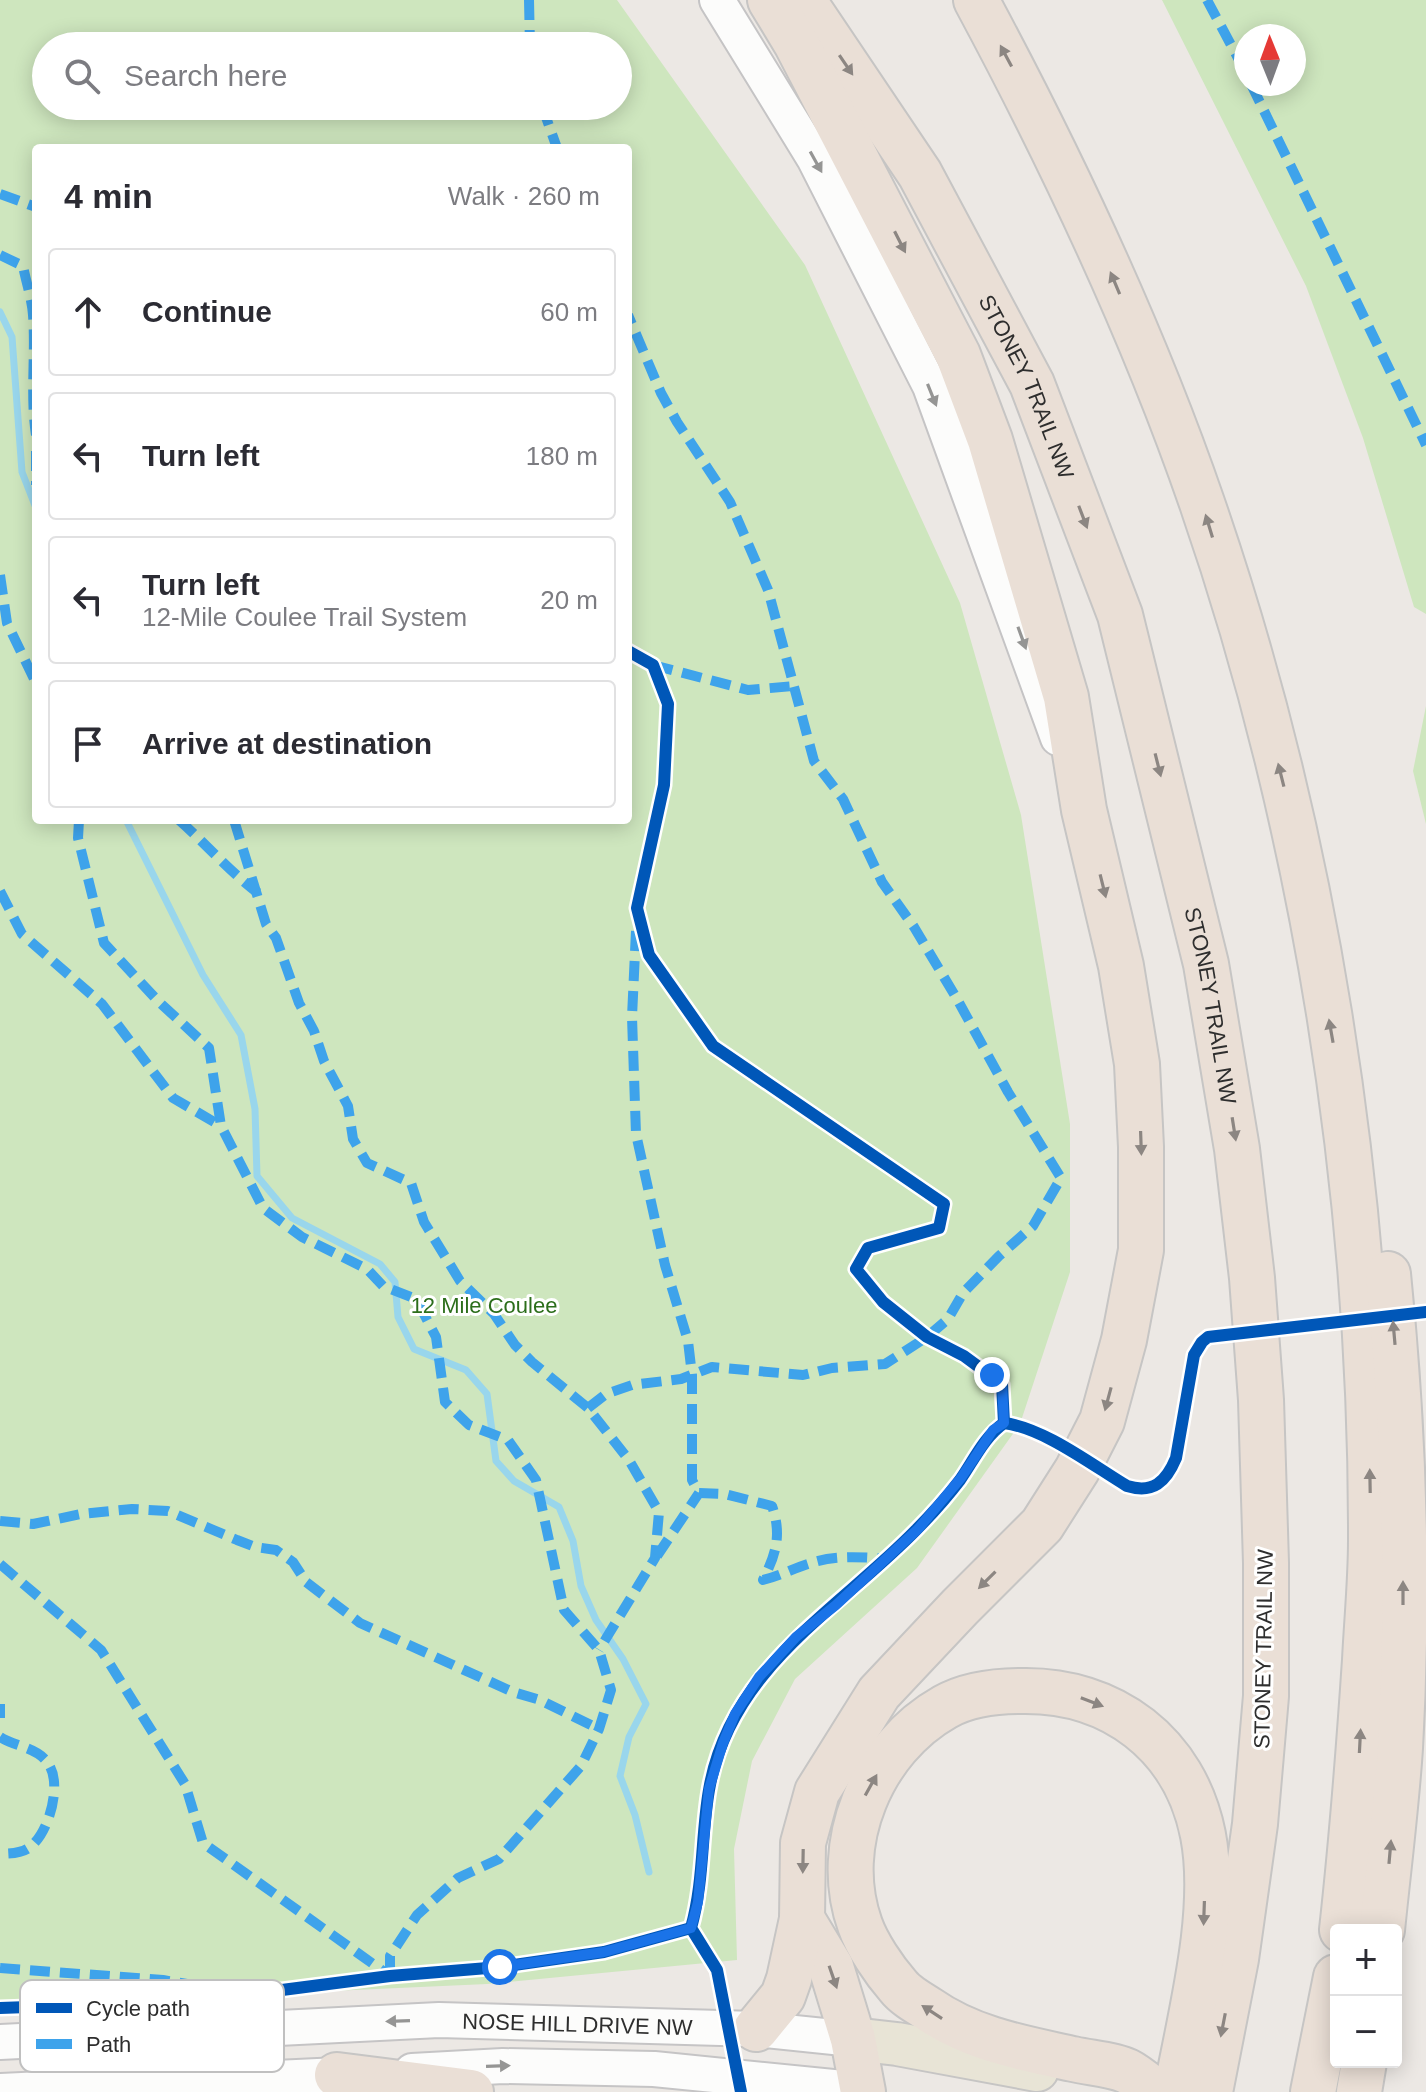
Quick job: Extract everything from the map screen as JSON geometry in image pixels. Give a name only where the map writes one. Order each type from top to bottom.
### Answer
[{"type":"highway","points":[[756,2029],[783,1996],[802,1919],[803,1843],[817,1792],[879,1693],[1042,1525],[1077,1470],[1102,1421],[1124,1340],[1141,1250],[1137,1064],[1121,966],[1084,810],[1066,697],[990,440],[958,355],[796,43],[770,0]]},
{"type":"highway","name":"STONEY TRAIL NW","points":[[803,0],[920,174],[1032,384],[1120,615],[1206,964],[1237,1149],[1252,1278],[1261,1400],[1266,1563],[1266,1696],[1255,1824],[1236,1959],[1210,2092]]},
{"type":"highway","points":[[976,0],[1036,111],[1093,232],[1160,390],[1203,504],[1258,685],[1295,830],[1344,1107],[1369,1403],[1371,1544],[1356,1807],[1343,1924]]},
{"type":"highway","points":[[1344,1107],[1384,1231],[1396,1354],[1403,1596],[1400,1749],[1383,1924]]},
{"type":"highway","points":[[1153,2092],[1126,2070],[1083,2070],[983,2038],[938,2016],[899,1987],[860,1926],[850,1874],[851,1846],[862,1802],[881,1769],[908,1733],[947,1705],[991,1692],[1042,1691],[1088,1699],[1130,1720],[1156,1742],[1179,1773],[1192,1800],[1203,1836],[1206,1874],[1201,1963],[1176,2092]]},
{"type":"highway","points":[[802,1919],[831,1967],[869,2091]]},
{"type":"highway","points":[[1313,2092],[1332,1996]]},
{"type":"highway","points":[[1359,2092],[1363,2068]]},
{"type":"highway","points":[[337,2075],[471,2092]]},
{"type":"main road","name":"NOSE HILL DRIVE NW","points":[[853,2039],[1083,2070]]},
{"type":"street","points":[[717,0],[814,158],[930,386],[1084,810]]},
{"type":"street","name":"NOSE HILL DRIVE NW","points":[[284,2028],[439,2020],[756,2029],[853,2039]]},
{"type":"street","name":"NOSE HILL DRIVE NW","points":[[0,2042],[20,2041]]},
{"type":"street","name":"NOSE HILL DRIVE NW","points":[[0,2091],[503,2066],[654,2069],[869,2091]]},
{"type":"green space","name":"12 Mile Coulee","points":[[0,0],[617,0],[805,265],[960,603],[1021,815],[1070,1124],[1070,1272],[1020,1424],[917,1568],[795,1679],[752,1761],[734,1849],[737,1960],[487,1984],[284,1993],[284,1980],[20,1980],[20,2005],[0,2006]]},
{"type":"green space","points":[[1162,0],[1426,0],[1426,614],[1414,607],[1363,438],[1306,286]]},
{"type":"green space","points":[[1426,706],[1426,824],[1413,771]]},
{"type":"waterway","points":[[0,312],[12,337],[22,472],[32,498]]},
{"type":"waterway","points":[[128,824],[203,975],[241,1035],[255,1109],[257,1176],[292,1218],[380,1264],[395,1282],[398,1317],[414,1349],[466,1370],[487,1394],[496,1461],[514,1481],[559,1507],[573,1541],[581,1586],[596,1620],[623,1659],[646,1704],[629,1737],[620,1776],[635,1815],[649,1872]]},
{"type":"marked path","points":[[529,0],[530,32]]},
{"type":"marked path","points":[[1207,0],[1234,51]]},
{"type":"marked path","points":[[1257,96],[1426,445]]},
{"type":"marked path","points":[[547,120],[556,144]]},
{"type":"marked path","points":[[0,194],[32,206]]},
{"type":"marked path","points":[[0,255],[23,266],[32,312]]},
{"type":"marked path","points":[[588,1408],[606,1394],[632,1385],[681,1379],[712,1367],[803,1375],[832,1368],[885,1364],[927,1337],[948,1319],[963,1293],[1033,1226],[1061,1178],[914,927],[882,882],[843,799],[814,761],[768,590],[730,502],[677,422],[632,324]]},
{"type":"marked path","points":[[0,575],[7,623],[32,675]]},
{"type":"marked path","points":[[653,665],[748,690],[794,686]]},
{"type":"marked path","points":[[79,824],[78,838],[104,943],[158,1001],[209,1048],[221,1126],[263,1208],[302,1237],[367,1269],[383,1286],[416,1299],[436,1337],[445,1402],[469,1425],[508,1440],[536,1480],[564,1610],[599,1650],[611,1690],[599,1729],[581,1766],[499,1859],[458,1878],[417,1915],[390,1956],[390,1976]]},
{"type":"marked path","points":[[183,824],[258,893]]},
{"type":"marked path","points":[[235,824],[266,924],[276,938],[324,1061],[348,1106],[353,1139],[367,1163],[411,1183],[424,1222],[460,1281],[494,1314],[515,1345],[532,1362],[588,1408],[629,1460],[659,1512],[655,1558],[599,1650]]},
{"type":"marked path","points":[[0,891],[22,934],[102,1004],[173,1098],[221,1126]]},
{"type":"marked path","points":[[636,931],[632,1017],[636,1134],[665,1265],[688,1341],[692,1375],[692,1480],[699,1493],[725,1494],[772,1506],[777,1526],[776,1544],[763,1580],[829,1559],[887,1559]]},
{"type":"marked path","points":[[657,1556],[699,1493]]},
{"type":"marked path","points":[[0,1521],[33,1524],[81,1514],[132,1509],[168,1511],[255,1547],[276,1550],[293,1562],[306,1582],[360,1623],[513,1692],[540,1700],[599,1729]]},
{"type":"marked path","points":[[0,1564],[101,1650],[185,1784],[203,1843],[390,1976]]},
{"type":"marked path","points":[[0,1704],[0,1718]]},
{"type":"marked path","points":[[0,1737],[45,1759],[53,1774],[54,1784],[52,1808],[37,1840],[23,1851],[0,1854]]},
{"type":"marked path","points":[[0,1968],[163,1980]]},
{"type":"cycle path","points":[[632,653],[653,665],[668,704],[664,785],[637,908],[649,955],[713,1046],[944,1204],[939,1228],[868,1248],[856,1269],[883,1302],[927,1337],[964,1356],[1002,1384],[1004,1423]]},
{"type":"cycle path","points":[[741,2092],[717,1970],[691,1928],[698,1894],[709,1790],[721,1747],[739,1709],[763,1675],[821,1616],[922,1524],[960,1480],[985,1442],[1004,1423],[1051,1440],[1127,1486],[1151,1487],[1163,1480],[1176,1458],[1194,1355],[1208,1337],[1426,1312]]},
{"type":"cycle path","points":[[284,1990],[390,1976],[500,1967],[604,1952],[691,1928]]},
{"type":"cycle path","points":[[0,2008],[20,2007]]},
{"type":"route","points":[[500,1967],[604,1952],[691,1928],[698,1902],[709,1789],[735,1714],[759,1677],[796,1637],[836,1605],[918,1529],[961,1478],[993,1430],[1004,1423],[1002,1384],[992,1375]]}]
